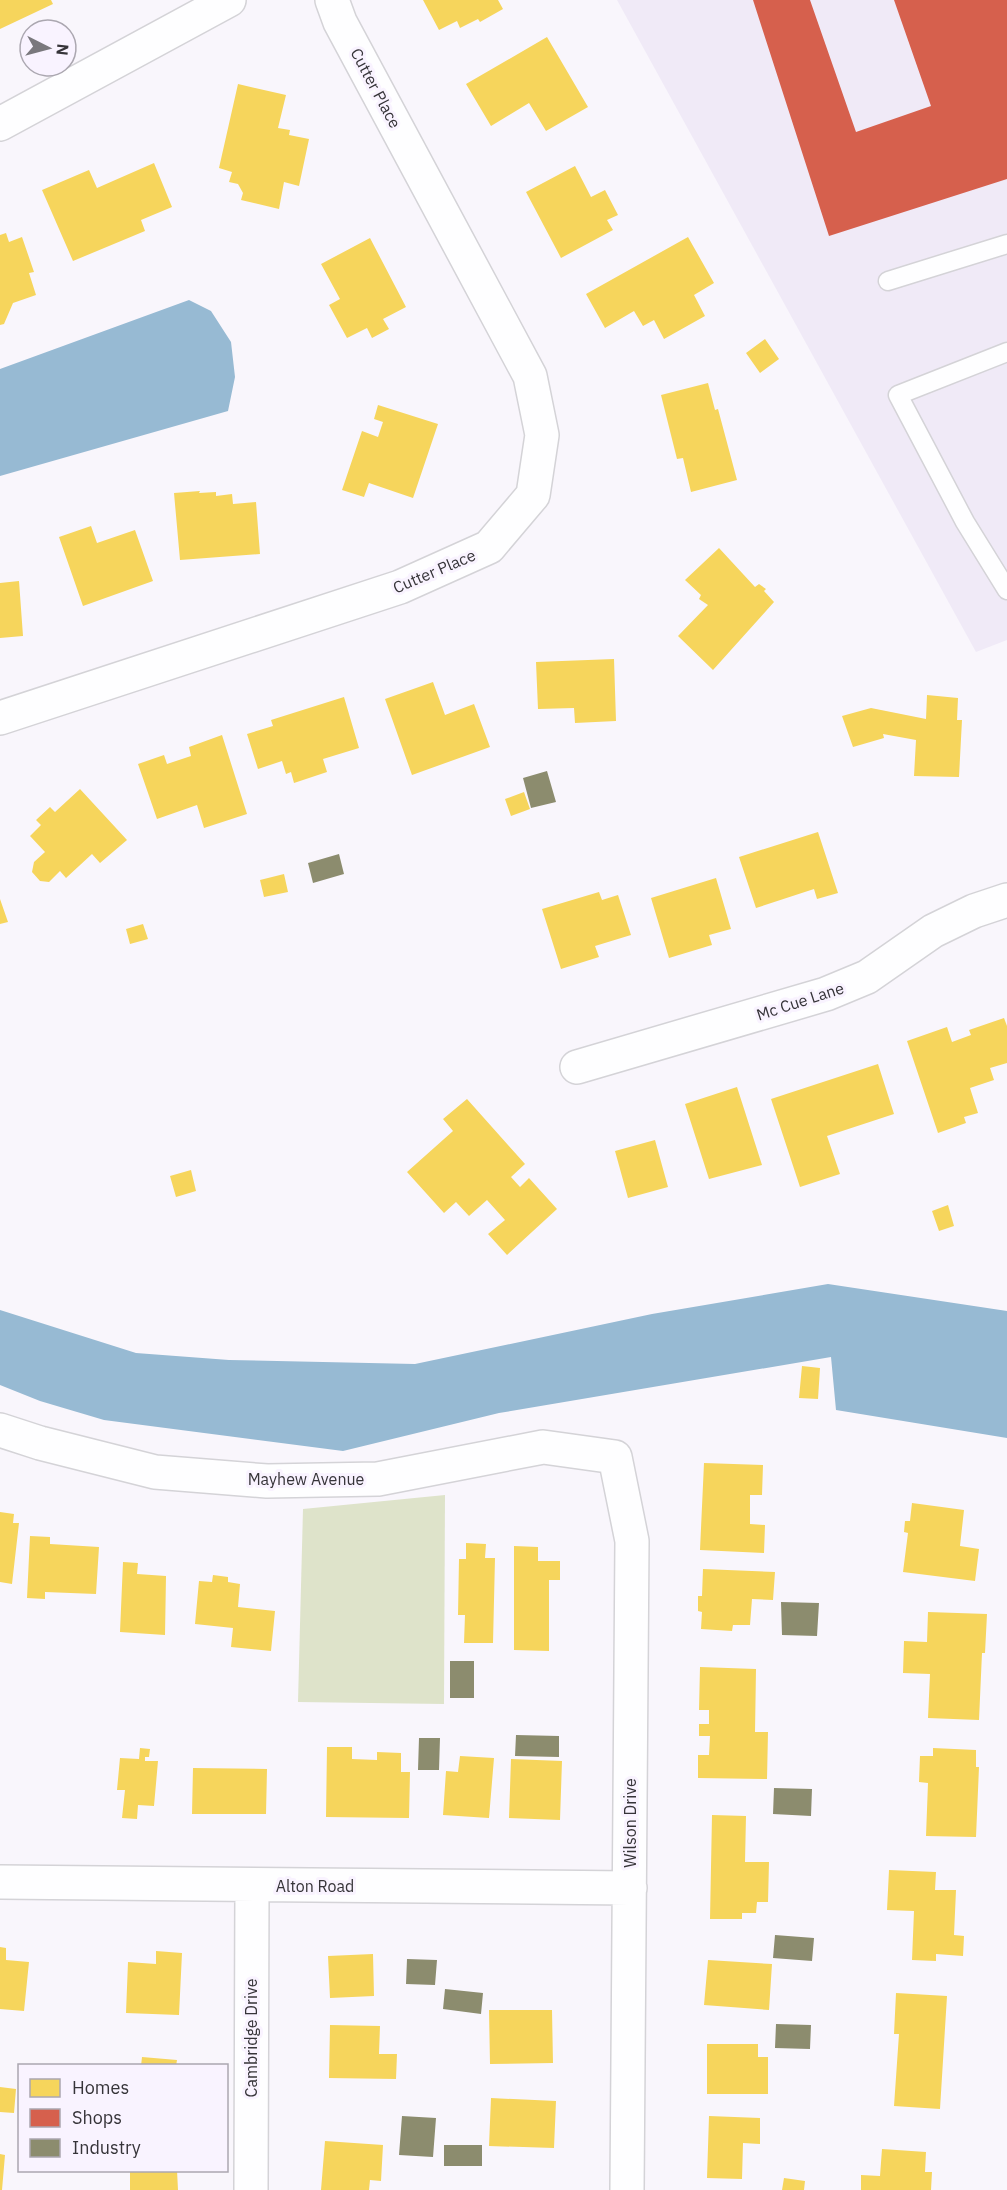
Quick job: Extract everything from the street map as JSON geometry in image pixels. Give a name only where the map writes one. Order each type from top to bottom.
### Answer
[{"type":"street","points":[[0,124],[229,0]]},
{"type":"street","name":"Cutter Place","points":[[0,718],[400,587],[489,547],[532,495],[542,435],[530,376],[340,22],[332,0]]},
{"type":"street","name":"Mc Cue Lane","points":[[577,1067],[826,994],[867,977],[933,931],[974,911],[1007,900]]},
{"type":"street","name":"Mayhew Avenue","points":[[0,1430],[40,1443],[155,1472],[267,1481],[378,1479],[543,1447],[615,1457]]},
{"type":"street","name":"Wilson Drive","points":[[615,1457],[632,1541],[627,2190]]},
{"type":"street","name":"Alton Road","points":[[0,1882],[630,1888]]},
{"type":"street","name":"Cambridge Drive","points":[[251,2190],[252,1886]]},
{"type":"lane","points":[[888,281],[1007,244]]},
{"type":"lane","points":[[1007,352],[898,395],[965,522],[1007,590]]},
{"type":"shaded area","points":[[617,0],[1007,0],[1007,640],[976,652]]},
{"type":"green space","points":[[445,1495],[444,1704],[298,1702],[303,1509]]},
{"type":"water","points":[[189,300],[211,311],[231,342],[235,377],[228,411],[0,476],[0,369]]},
{"type":"water","points":[[828,1284],[1007,1311],[1007,1438],[836,1410],[831,1357],[499,1413],[343,1451],[104,1420],[40,1401],[0,1385],[0,1310],[136,1353],[229,1360],[415,1364],[652,1314]]},
{"type":"building: Homes","points":[[0,0],[51,0],[53,4],[23,18],[18,18],[18,21],[0,29]]},
{"type":"building: Homes","points":[[423,0],[498,0],[503,9],[480,22],[478,19],[460,28],[457,21],[439,30]]},
{"type":"building: Homes","points":[[547,37],[588,107],[546,131],[529,103],[491,126],[466,84]]},
{"type":"building: Homes","points":[[238,84],[286,95],[278,128],[290,130],[289,135],[309,139],[299,186],[284,182],[279,209],[241,200],[243,193],[238,184],[229,182],[232,172],[219,168]]},
{"type":"building: Homes","points":[[154,163],[172,207],[141,220],[145,231],[73,261],[42,190],[89,170],[97,188]]},
{"type":"building: Homes","points":[[575,166],[591,197],[605,190],[618,215],[607,220],[613,230],[561,258],[526,192]]},
{"type":"building: Homes","points":[[6,233],[9,242],[22,237],[34,272],[29,273],[36,295],[13,303],[4,324],[0,325],[0,235]]},
{"type":"building: Homes","points":[[688,237],[714,283],[694,295],[705,316],[664,339],[654,320],[643,326],[634,311],[605,328],[586,294]]},
{"type":"building: Homes","points":[[370,238],[406,307],[383,319],[389,329],[372,338],[367,328],[347,338],[329,305],[340,299],[321,264]]},
{"type":"building: Homes","points":[[765,339],[779,359],[760,373],[746,353]]},
{"type":"building: Homes","points":[[708,383],[715,410],[718,409],[737,480],[691,492],[683,458],[677,459],[661,395]]},
{"type":"building: Homes","points":[[378,405],[438,424],[413,498],[369,483],[364,497],[342,490],[362,431],[378,437],[383,422],[374,419]]},
{"type":"building: Homes","points":[[200,491],[199,493],[216,492],[216,496],[232,494],[233,504],[256,502],[260,554],[180,560],[174,493]]},
{"type":"building: Homes","points":[[91,526],[97,543],[135,530],[153,581],[83,606],[59,537]]},
{"type":"building: Homes","points":[[719,548],[755,587],[759,584],[766,589],[764,591],[774,602],[713,670],[678,636],[708,605],[699,599],[701,595],[685,580]]},
{"type":"building: Homes","points":[[19,581],[23,636],[0,638],[0,583]]},
{"type":"building: Homes","points":[[614,659],[616,721],[575,723],[574,708],[538,709],[536,662]]},
{"type":"building: Homes","points":[[433,682],[445,715],[474,704],[490,747],[412,775],[385,699]]},
{"type":"building: Homes","points":[[927,695],[958,698],[957,720],[962,720],[959,777],[914,776],[916,740],[883,734],[884,738],[853,747],[842,716],[871,708],[926,719]]},
{"type":"building: Homes","points":[[344,697],[359,748],[323,759],[327,772],[294,783],[291,772],[286,774],[282,761],[258,769],[247,734],[273,726],[271,720]]},
{"type":"building: Homes","points":[[222,735],[247,814],[204,828],[197,805],[157,819],[138,764],[164,755],[167,764],[191,756],[189,747]]},
{"type":"building: Homes","points":[[80,789],[127,840],[100,863],[92,854],[66,878],[60,871],[49,882],[40,881],[32,872],[34,862],[45,852],[30,836],[41,825],[36,820],[50,807],[55,812]]},
{"type":"building: Homes","points":[[524,792],[530,809],[511,816],[505,799]]},
{"type":"building: Homes","points":[[818,832],[838,893],[817,899],[814,889],[756,908],[739,857]]},
{"type":"building: Homes","points":[[284,874],[288,892],[264,897],[260,880]]},
{"type":"building: Homes","points":[[716,878],[731,929],[709,935],[712,945],[669,958],[651,898]]},
{"type":"building: Homes","points":[[599,892],[602,900],[618,895],[631,935],[595,946],[599,957],[561,969],[542,909]]},
{"type":"building: Homes","points":[[0,899],[8,922],[0,924]]},
{"type":"building: Homes","points":[[143,924],[148,939],[130,944],[126,929]]},
{"type":"building: Homes","points":[[1004,1018],[1007,1026],[1007,1063],[990,1068],[994,1080],[970,1088],[978,1113],[964,1117],[966,1123],[938,1133],[907,1041],[947,1027],[952,1042],[971,1035],[969,1030]]},
{"type":"building: Homes","points":[[878,1064],[894,1114],[827,1136],[840,1174],[800,1187],[771,1099]]},
{"type":"building: Homes","points":[[737,1087],[762,1165],[709,1179],[685,1104]]},
{"type":"building: Homes","points":[[467,1099],[525,1164],[511,1177],[520,1187],[529,1178],[557,1209],[507,1255],[488,1234],[505,1220],[487,1200],[469,1216],[456,1202],[444,1213],[407,1172],[453,1131],[443,1119]]},
{"type":"building: Homes","points":[[655,1140],[668,1187],[628,1198],[615,1151]]},
{"type":"building: Homes","points":[[191,1170],[196,1191],[176,1197],[170,1176]]},
{"type":"building: Homes","points":[[948,1205],[954,1226],[939,1231],[932,1211]]},
{"type":"building: Homes","points":[[802,1366],[820,1368],[818,1399],[799,1398]]},
{"type":"building: Homes","points":[[704,1463],[763,1465],[762,1495],[750,1495],[750,1524],[765,1525],[764,1553],[700,1550]]},
{"type":"building: Homes","points":[[912,1503],[964,1510],[960,1546],[979,1549],[975,1581],[903,1572],[908,1533],[904,1532],[905,1521],[910,1521]]},
{"type":"building: Homes","points":[[0,1512],[14,1514],[13,1523],[19,1523],[12,1584],[0,1582]]},
{"type":"building: Homes","points":[[30,1536],[50,1537],[50,1544],[99,1547],[96,1594],[45,1592],[45,1599],[27,1598]]},
{"type":"building: Homes","points":[[466,1543],[486,1544],[485,1558],[495,1558],[493,1643],[464,1643],[465,1615],[458,1615],[459,1559],[466,1559]]},
{"type":"building: Homes","points":[[514,1546],[538,1547],[538,1561],[560,1561],[560,1580],[549,1580],[549,1651],[514,1650]]},
{"type":"building: Homes","points":[[123,1562],[138,1563],[137,1574],[166,1576],[165,1635],[120,1632]]},
{"type":"building: Homes","points":[[703,1569],[775,1572],[773,1600],[752,1599],[750,1625],[733,1625],[732,1631],[701,1629],[702,1612],[698,1611],[698,1596],[702,1596]]},
{"type":"building: Homes","points":[[213,1575],[228,1577],[228,1582],[240,1584],[238,1607],[275,1611],[271,1651],[231,1647],[233,1628],[195,1624],[199,1581],[212,1582]]},
{"type":"building: Homes","points":[[928,1612],[987,1614],[985,1653],[982,1653],[979,1720],[928,1718],[930,1674],[903,1673],[904,1641],[927,1642]]},
{"type":"building: Homes","points":[[700,1667],[756,1669],[755,1732],[768,1732],[767,1779],[698,1778],[698,1755],[709,1755],[710,1736],[699,1736],[699,1724],[709,1724],[709,1710],[699,1710]]},
{"type":"building: Homes","points":[[327,1747],[352,1747],[352,1759],[377,1760],[377,1752],[401,1753],[401,1772],[410,1772],[409,1818],[326,1817]]},
{"type":"building: Homes","points":[[140,1748],[150,1749],[149,1757],[145,1757],[145,1761],[158,1761],[154,1806],[138,1805],[137,1819],[122,1818],[125,1790],[117,1790],[120,1758],[139,1759]]},
{"type":"building: Homes","points":[[933,1748],[976,1750],[976,1767],[979,1767],[976,1837],[926,1836],[928,1783],[919,1782],[920,1756],[933,1756]]},
{"type":"building: Homes","points":[[460,1756],[494,1758],[489,1818],[443,1815],[446,1771],[458,1772]]},
{"type":"building: Homes","points":[[511,1759],[562,1761],[560,1820],[509,1818]]},
{"type":"building: Homes","points":[[193,1768],[267,1769],[266,1814],[192,1814]]},
{"type":"building: Homes","points":[[712,1815],[746,1816],[745,1862],[769,1862],[768,1902],[757,1902],[756,1913],[742,1913],[742,1919],[710,1919]]},
{"type":"building: Homes","points":[[889,1870],[936,1872],[935,1890],[956,1890],[954,1935],[964,1936],[963,1956],[936,1954],[936,1961],[912,1960],[914,1911],[887,1910]]},
{"type":"building: Homes","points":[[0,1947],[6,1948],[6,1960],[29,1962],[24,2011],[0,2009]]},
{"type":"building: Homes","points":[[156,1951],[182,1953],[179,2015],[126,2013],[128,1962],[156,1964]]},
{"type":"building: Homes","points":[[373,1954],[374,1996],[330,1998],[328,1956]]},
{"type":"building: Homes","points":[[708,1960],[772,1964],[769,2010],[704,2005]]},
{"type":"building: Homes","points":[[896,1993],[947,1996],[940,2109],[894,2106],[899,2034],[894,2034]]},
{"type":"building: Homes","points":[[489,2010],[552,2010],[553,2063],[490,2064]]},
{"type":"building: Homes","points":[[330,2025],[380,2026],[379,2054],[397,2054],[396,2079],[329,2078]]},
{"type":"building: Homes","points":[[707,2044],[758,2044],[758,2057],[768,2057],[768,2094],[707,2094]]},
{"type":"building: Homes","points":[[142,2057],[177,2060],[176,2064],[141,2064]]},
{"type":"building: Homes","points":[[0,2087],[16,2089],[14,2113],[0,2112]]},
{"type":"building: Homes","points":[[491,2098],[556,2101],[554,2148],[489,2146]]},
{"type":"building: Homes","points":[[709,2116],[760,2118],[760,2144],[743,2143],[742,2179],[707,2178]]},
{"type":"building: Homes","points":[[325,2141],[383,2145],[381,2181],[370,2180],[369,2190],[321,2190]]},
{"type":"building: Homes","points":[[882,2149],[926,2152],[925,2172],[932,2172],[931,2190],[861,2190],[861,2175],[880,2176]]},
{"type":"building: Homes","points":[[0,2154],[5,2155],[2,2190],[0,2190]]},
{"type":"building: Homes","points":[[130,2172],[177,2172],[178,2190],[130,2190]]},
{"type":"building: Homes","points":[[784,2178],[805,2181],[804,2190],[782,2190]]},
{"type":"building: Shops","points":[[753,0],[810,0],[856,132],[931,106],[894,0],[1007,0],[1007,179],[829,236]]},
{"type":"building: Industry","points":[[547,771],[556,802],[531,808],[523,778]]},
{"type":"building: Industry","points":[[339,854],[344,874],[313,883],[308,863]]},
{"type":"building: Industry","points":[[781,1602],[819,1603],[817,1636],[782,1635]]},
{"type":"building: Industry","points":[[450,1661],[474,1661],[474,1698],[450,1698]]},
{"type":"building: Industry","points":[[516,1735],[559,1736],[559,1757],[515,1756]]},
{"type":"building: Industry","points":[[419,1738],[440,1738],[439,1770],[418,1770]]},
{"type":"building: Industry","points":[[774,1788],[812,1789],[811,1816],[773,1814]]},
{"type":"building: Industry","points":[[775,1935],[814,1938],[812,1961],[773,1958]]},
{"type":"building: Industry","points":[[407,1959],[437,1960],[435,1985],[406,1984]]},
{"type":"building: Industry","points":[[445,1989],[483,1993],[481,2014],[443,2009]]},
{"type":"building: Industry","points":[[776,2024],[811,2025],[810,2049],[775,2048]]},
{"type":"building: Industry","points":[[402,2116],[436,2118],[433,2157],[399,2155]]},
{"type":"building: Industry","points":[[444,2145],[482,2145],[482,2166],[444,2166]]}]
